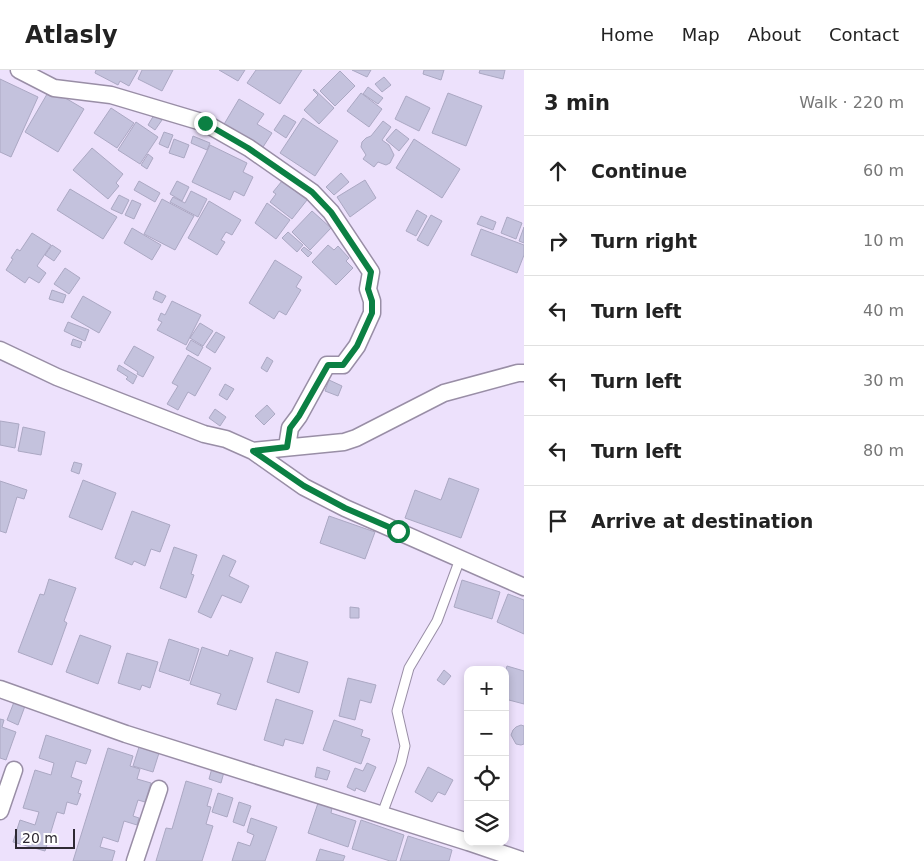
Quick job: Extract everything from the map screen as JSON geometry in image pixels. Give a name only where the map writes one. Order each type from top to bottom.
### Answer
[{"type":"street","points":[[19,70],[54,88],[110,95],[205,123],[248,148],[312,192],[331,212],[371,272],[368,289],[372,301],[372,313],[357,346],[343,365],[328,365],[299,416],[290,428],[287,447]]},
{"type":"street","points":[[0,350],[66,380],[204,434],[226,439],[253,451],[304,486],[345,508],[524,588]]},
{"type":"street","points":[[253,451],[344,442],[356,438],[444,393],[524,373]]},
{"type":"street","points":[[0,689],[126,734],[464,841]]},
{"type":"street","points":[[0,811],[14,770]]},
{"type":"street","points":[[135,861],[159,789]]},
{"type":"street","points":[[480,846],[524,861]]},
{"type":"lane","points":[[382,814],[401,764],[405,746],[397,711],[409,668],[437,622],[460,559]]},
{"type":"building","points":[[96,70],[138,70],[129,86],[120,81],[118,85],[95,73]]},
{"type":"building","points":[[142,70],[173,70],[162,91],[138,79]]},
{"type":"building","points":[[219,70],[245,70],[238,81]]},
{"type":"building","points":[[256,70],[302,70],[280,104],[247,83]]},
{"type":"building","points":[[352,70],[371,70],[367,77]]},
{"type":"building","points":[[424,70],[444,70],[441,80],[423,74]]},
{"type":"building","points":[[480,70],[505,70],[503,79],[479,73]]},
{"type":"building","points":[[340,71],[355,86],[335,106],[320,91]]},
{"type":"building","points":[[384,77],[391,85],[382,92],[375,84]]},
{"type":"building","points":[[0,79],[38,97],[11,157],[0,152]]},
{"type":"building","points":[[368,87],[383,98],[378,104],[363,94]]},
{"type":"building","points":[[50,89],[84,109],[58,152],[25,132]]},
{"type":"building","points":[[314,89],[334,108],[319,124],[304,110],[318,95]]},
{"type":"building","points":[[361,93],[382,109],[369,127],[347,111]]},
{"type":"building","points":[[448,93],[482,106],[466,146],[432,133]]},
{"type":"building","points":[[406,96],[430,108],[419,131],[395,119]]},
{"type":"building","points":[[239,99],[264,114],[257,124],[272,133],[263,147],[249,138],[248,141],[223,126]]},
{"type":"building","points":[[111,108],[134,123],[117,148],[94,133]]},
{"type":"building","points":[[154,115],[162,120],[155,130],[148,125]]},
{"type":"building","points":[[284,115],[296,122],[286,138],[274,130]]},
{"type":"building","points":[[303,118],[338,141],[315,176],[280,153]]},
{"type":"building","points":[[383,121],[391,127],[382,140],[389,145],[394,155],[390,163],[386,165],[378,162],[374,167],[363,159],[366,155],[361,147],[362,142],[371,136]]},
{"type":"building","points":[[136,122],[158,137],[140,164],[118,150]]},
{"type":"building","points":[[396,129],[409,139],[399,151],[386,140]]},
{"type":"building","points":[[164,132],[173,135],[168,148],[159,144]]},
{"type":"building","points":[[193,136],[210,143],[207,150],[191,143]]},
{"type":"building","points":[[174,139],[189,145],[184,158],[169,153]]},
{"type":"building","points":[[414,139],[460,169],[442,198],[396,168]]},
{"type":"building","points":[[210,145],[247,163],[243,172],[253,177],[244,196],[234,191],[230,200],[192,182]]},
{"type":"building","points":[[92,148],[123,174],[116,183],[119,186],[108,199],[73,170]]},
{"type":"building","points":[[148,154],[153,158],[147,169],[141,165]]},
{"type":"building","points":[[341,173],[349,182],[334,195],[326,187]]},
{"type":"building","points":[[365,180],[376,198],[350,217],[337,197]]},
{"type":"building","points":[[139,181],[160,193],[155,202],[134,190]]},
{"type":"building","points":[[177,181],[189,187],[182,201],[170,194]]},
{"type":"building","points":[[282,181],[307,200],[292,219],[270,202],[276,194],[273,192]]},
{"type":"building","points":[[70,189],[117,217],[103,239],[57,210]]},
{"type":"building","points":[[191,191],[207,199],[198,217],[170,202],[173,197],[185,203]]},
{"type":"building","points":[[119,195],[129,200],[122,214],[111,209]]},
{"type":"building","points":[[162,199],[194,216],[175,250],[144,234]]},
{"type":"building","points":[[132,200],[141,204],[134,219],[125,215]]},
{"type":"building","points":[[209,201],[241,220],[232,235],[226,232],[221,240],[225,242],[217,255],[188,238]]},
{"type":"building","points":[[267,203],[290,220],[276,239],[255,223]]},
{"type":"building","points":[[417,210],[427,216],[416,236],[406,231]]},
{"type":"building","points":[[312,211],[331,228],[310,250],[292,232]]},
{"type":"building","points":[[431,215],[442,221],[428,246],[417,240]]},
{"type":"building","points":[[481,216],[496,222],[493,230],[477,224]]},
{"type":"building","points":[[507,217],[522,223],[516,239],[501,233]]},
{"type":"building","points":[[524,227],[524,243],[519,241]]},
{"type":"building","points":[[132,228],[161,245],[152,260],[124,243]]},
{"type":"building","points":[[481,229],[524,245],[524,255],[517,273],[471,255]]},
{"type":"building","points":[[288,232],[303,245],[297,252],[282,238]]},
{"type":"building","points":[[32,233],[51,245],[37,266],[46,273],[39,283],[29,277],[25,283],[6,270],[17,249],[20,251]]},
{"type":"building","points":[[52,245],[61,251],[54,261],[45,255]]},
{"type":"building","points":[[328,245],[334,250],[338,246],[349,258],[346,261],[353,268],[336,285],[312,262]]},
{"type":"building","points":[[304,247],[312,253],[308,257],[301,250]]},
{"type":"building","points":[[275,260],[302,277],[296,287],[301,290],[286,315],[279,311],[274,319],[249,303]]},
{"type":"building","points":[[65,268],[80,278],[69,294],[54,284]]},
{"type":"building","points":[[52,290],[66,295],[63,303],[49,299]]},
{"type":"building","points":[[156,291],[166,296],[162,303],[153,299]]},
{"type":"building","points":[[83,296],[111,312],[99,333],[71,317]]},
{"type":"building","points":[[172,301],[201,315],[186,345],[157,330],[162,322],[158,320],[161,313],[165,315]]},
{"type":"building","points":[[68,322],[89,330],[85,341],[64,331]]},
{"type":"building","points":[[200,323],[213,331],[203,346],[190,338]]},
{"type":"building","points":[[216,332],[225,337],[215,353],[206,347]]},
{"type":"building","points":[[73,339],[82,342],[80,348],[71,345]]},
{"type":"building","points":[[191,340],[203,347],[198,356],[186,349]]},
{"type":"building","points":[[134,346],[154,357],[143,377],[124,363]]},
{"type":"building","points":[[188,355],[211,368],[195,396],[188,392],[178,410],[167,404],[178,386],[172,383]]},
{"type":"building","points":[[267,357],[273,361],[267,372],[261,368]]},
{"type":"building","points":[[119,365],[137,376],[133,384],[126,379],[128,377],[117,370]]},
{"type":"building","points":[[329,380],[342,386],[338,396],[325,391]]},
{"type":"building","points":[[225,384],[234,389],[227,400],[219,395]]},
{"type":"building","points":[[267,405],[275,414],[264,425],[255,416]]},
{"type":"building","points":[[215,409],[226,417],[220,426],[209,418]]},
{"type":"building","points":[[0,421],[19,424],[15,448],[0,445]]},
{"type":"building","points":[[23,427],[45,432],[41,455],[18,451]]},
{"type":"building","points":[[74,462],[82,464],[79,474],[71,471]]},
{"type":"building","points":[[449,478],[479,489],[461,538],[405,518],[415,490],[441,500]]},
{"type":"building","points":[[83,480],[116,493],[102,530],[69,517]]},
{"type":"building","points":[[0,481],[27,490],[24,499],[17,497],[6,533],[0,531]]},
{"type":"building","points":[[132,511],[170,525],[160,552],[151,549],[145,566],[134,561],[132,565],[115,558]]},
{"type":"building","points":[[329,516],[375,532],[365,559],[320,543]]},
{"type":"building","points":[[174,547],[197,555],[191,574],[194,575],[186,598],[160,588]]},
{"type":"building","points":[[223,555],[236,561],[229,576],[249,586],[241,603],[222,595],[211,618],[198,612]]},
{"type":"building","points":[[49,579],[76,588],[64,621],[67,623],[52,665],[18,652],[40,594],[44,595]]},
{"type":"building","points":[[462,580],[500,592],[492,619],[454,607]]},
{"type":"building","points":[[508,594],[524,600],[524,634],[497,622]]},
{"type":"building","points":[[350,607],[359,608],[359,618],[350,618]]},
{"type":"building","points":[[80,635],[111,646],[98,684],[66,672]]},
{"type":"building","points":[[169,639],[199,649],[189,681],[159,671]]},
{"type":"building","points":[[202,647],[228,656],[230,650],[253,658],[236,710],[217,704],[221,694],[190,684]]},
{"type":"building","points":[[276,652],[308,662],[299,693],[267,682]]},
{"type":"building","points":[[127,653],[158,662],[150,688],[142,685],[140,690],[118,683]]},
{"type":"building","points":[[509,667],[524,671],[524,704],[509,700]]},
{"type":"building","points":[[444,670],[451,676],[444,685],[437,680]]},
{"type":"building","points":[[348,678],[376,685],[371,703],[360,700],[355,720],[339,716]]},
{"type":"building","points":[[276,699],[313,711],[303,744],[285,739],[283,746],[264,740]]},
{"type":"building","points":[[14,702],[25,706],[18,725],[7,720]]},
{"type":"building","points":[[0,719],[4,720],[2,727],[16,732],[6,760],[0,758]]},
{"type":"building","points":[[334,720],[363,730],[361,736],[370,739],[361,764],[323,750]]},
{"type":"building","points":[[524,726],[524,744],[521,745],[516,744],[511,735],[516,727]]},
{"type":"building","points":[[46,735],[91,750],[86,764],[76,761],[71,777],[82,781],[78,793],[81,794],[77,805],[67,802],[64,814],[57,812],[45,851],[13,842],[20,820],[35,825],[39,812],[23,808],[35,770],[51,775],[54,763],[39,758]]},
{"type":"building","points":[[139,747],[159,753],[153,772],[133,766]]},
{"type":"building","points":[[108,748],[133,756],[130,766],[140,769],[137,779],[151,783],[145,802],[138,800],[133,816],[139,818],[137,825],[124,821],[118,842],[103,837],[100,847],[115,851],[112,861],[73,861]]},
{"type":"building","points":[[367,763],[376,767],[365,792],[356,788],[355,791],[347,787],[355,768],[363,771]]},
{"type":"building","points":[[317,767],[330,771],[327,780],[315,777]]},
{"type":"building","points":[[428,767],[453,780],[445,795],[438,792],[432,802],[415,792]]},
{"type":"building","points":[[212,768],[224,772],[221,783],[209,779]]},
{"type":"building","points":[[186,781],[212,789],[207,806],[211,807],[206,824],[213,826],[202,861],[156,861],[166,828],[172,829]]},
{"type":"building","points":[[218,793],[233,798],[227,817],[212,812]]},
{"type":"building","points":[[239,802],[251,806],[244,826],[233,822]]},
{"type":"building","points":[[318,803],[332,808],[331,813],[356,821],[348,847],[308,833]]},
{"type":"building","points":[[251,818],[277,827],[265,861],[232,861],[238,842],[250,846],[254,835],[247,832]]},
{"type":"building","points":[[361,820],[404,835],[396,861],[390,861],[352,849]]},
{"type":"building","points":[[408,836],[452,850],[449,861],[400,861]]},
{"type":"building","points":[[320,849],[345,856],[343,861],[316,861]]},
{"type":"route","points":[[205,123],[248,148],[312,192],[331,212],[371,272],[368,289],[372,301],[372,313],[357,346],[343,365],[328,365],[299,416],[290,428],[287,447],[253,451],[304,486],[345,508],[398,531]]}]
